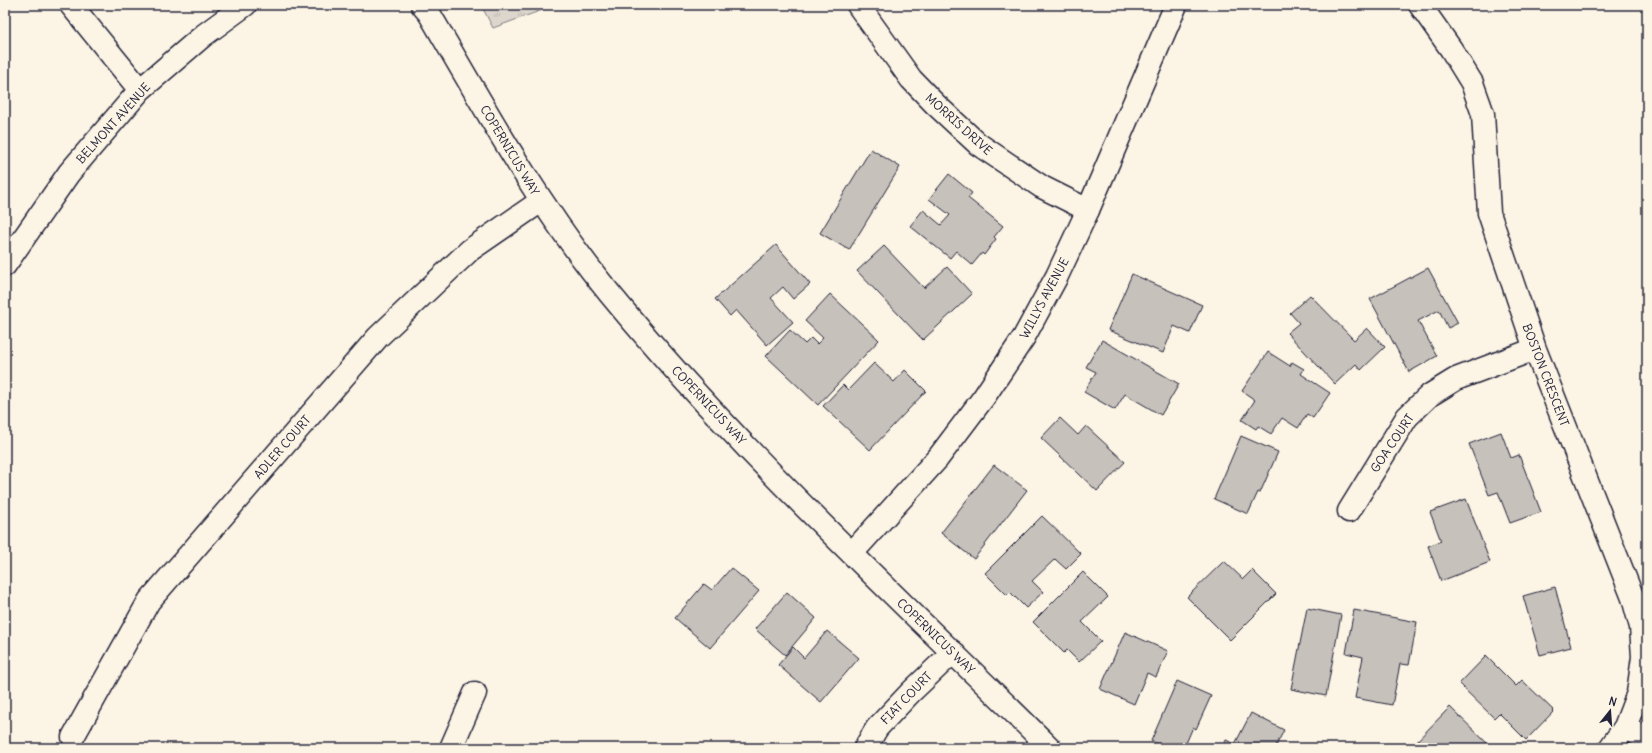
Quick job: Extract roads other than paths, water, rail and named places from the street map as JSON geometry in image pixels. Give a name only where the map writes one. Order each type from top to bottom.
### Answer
[{"type":"street","points":[[71,5],[140,90]]},
{"type":"street","name":"BELMONT AVENUE","points":[[5,265],[69,173],[140,90],[204,35],[245,5]]},
{"type":"street","name":"MORRIS DRIVE","points":[[858,5],[911,79],[935,104],[978,144],[1042,187],[1088,210]]},
{"type":"street","name":"WILLYS AVENUE","points":[[852,554],[938,458],[1001,373],[1041,305],[1088,210],[1176,5]]},
{"type":"street","name":"BOSTON CRESCENT","points":[[1420,5],[1451,49],[1472,83],[1483,114],[1489,213],[1536,349],[1633,598],[1641,627],[1643,657],[1638,693],[1626,727],[1610,748]]},
{"type":"street","name":"COPERNICUS WAY","points":[[426,8],[504,142],[541,201],[609,293],[716,414],[852,554],[1050,748]]},
{"type":"street","name":"ADLER COURT","points":[[73,737],[149,601],[378,337],[470,250],[541,201]]},
{"type":"street","name":"GOA COURT","points":[[1349,511],[1407,417],[1430,395],[1456,380],[1536,349]]},
{"type":"street","name":"FIAT COURT","points":[[865,748],[877,728],[911,692],[953,652]]},
{"type":"street","points":[[450,748],[474,693]]},
{"type":"street","points":[[1626,727],[1647,740]]}]
